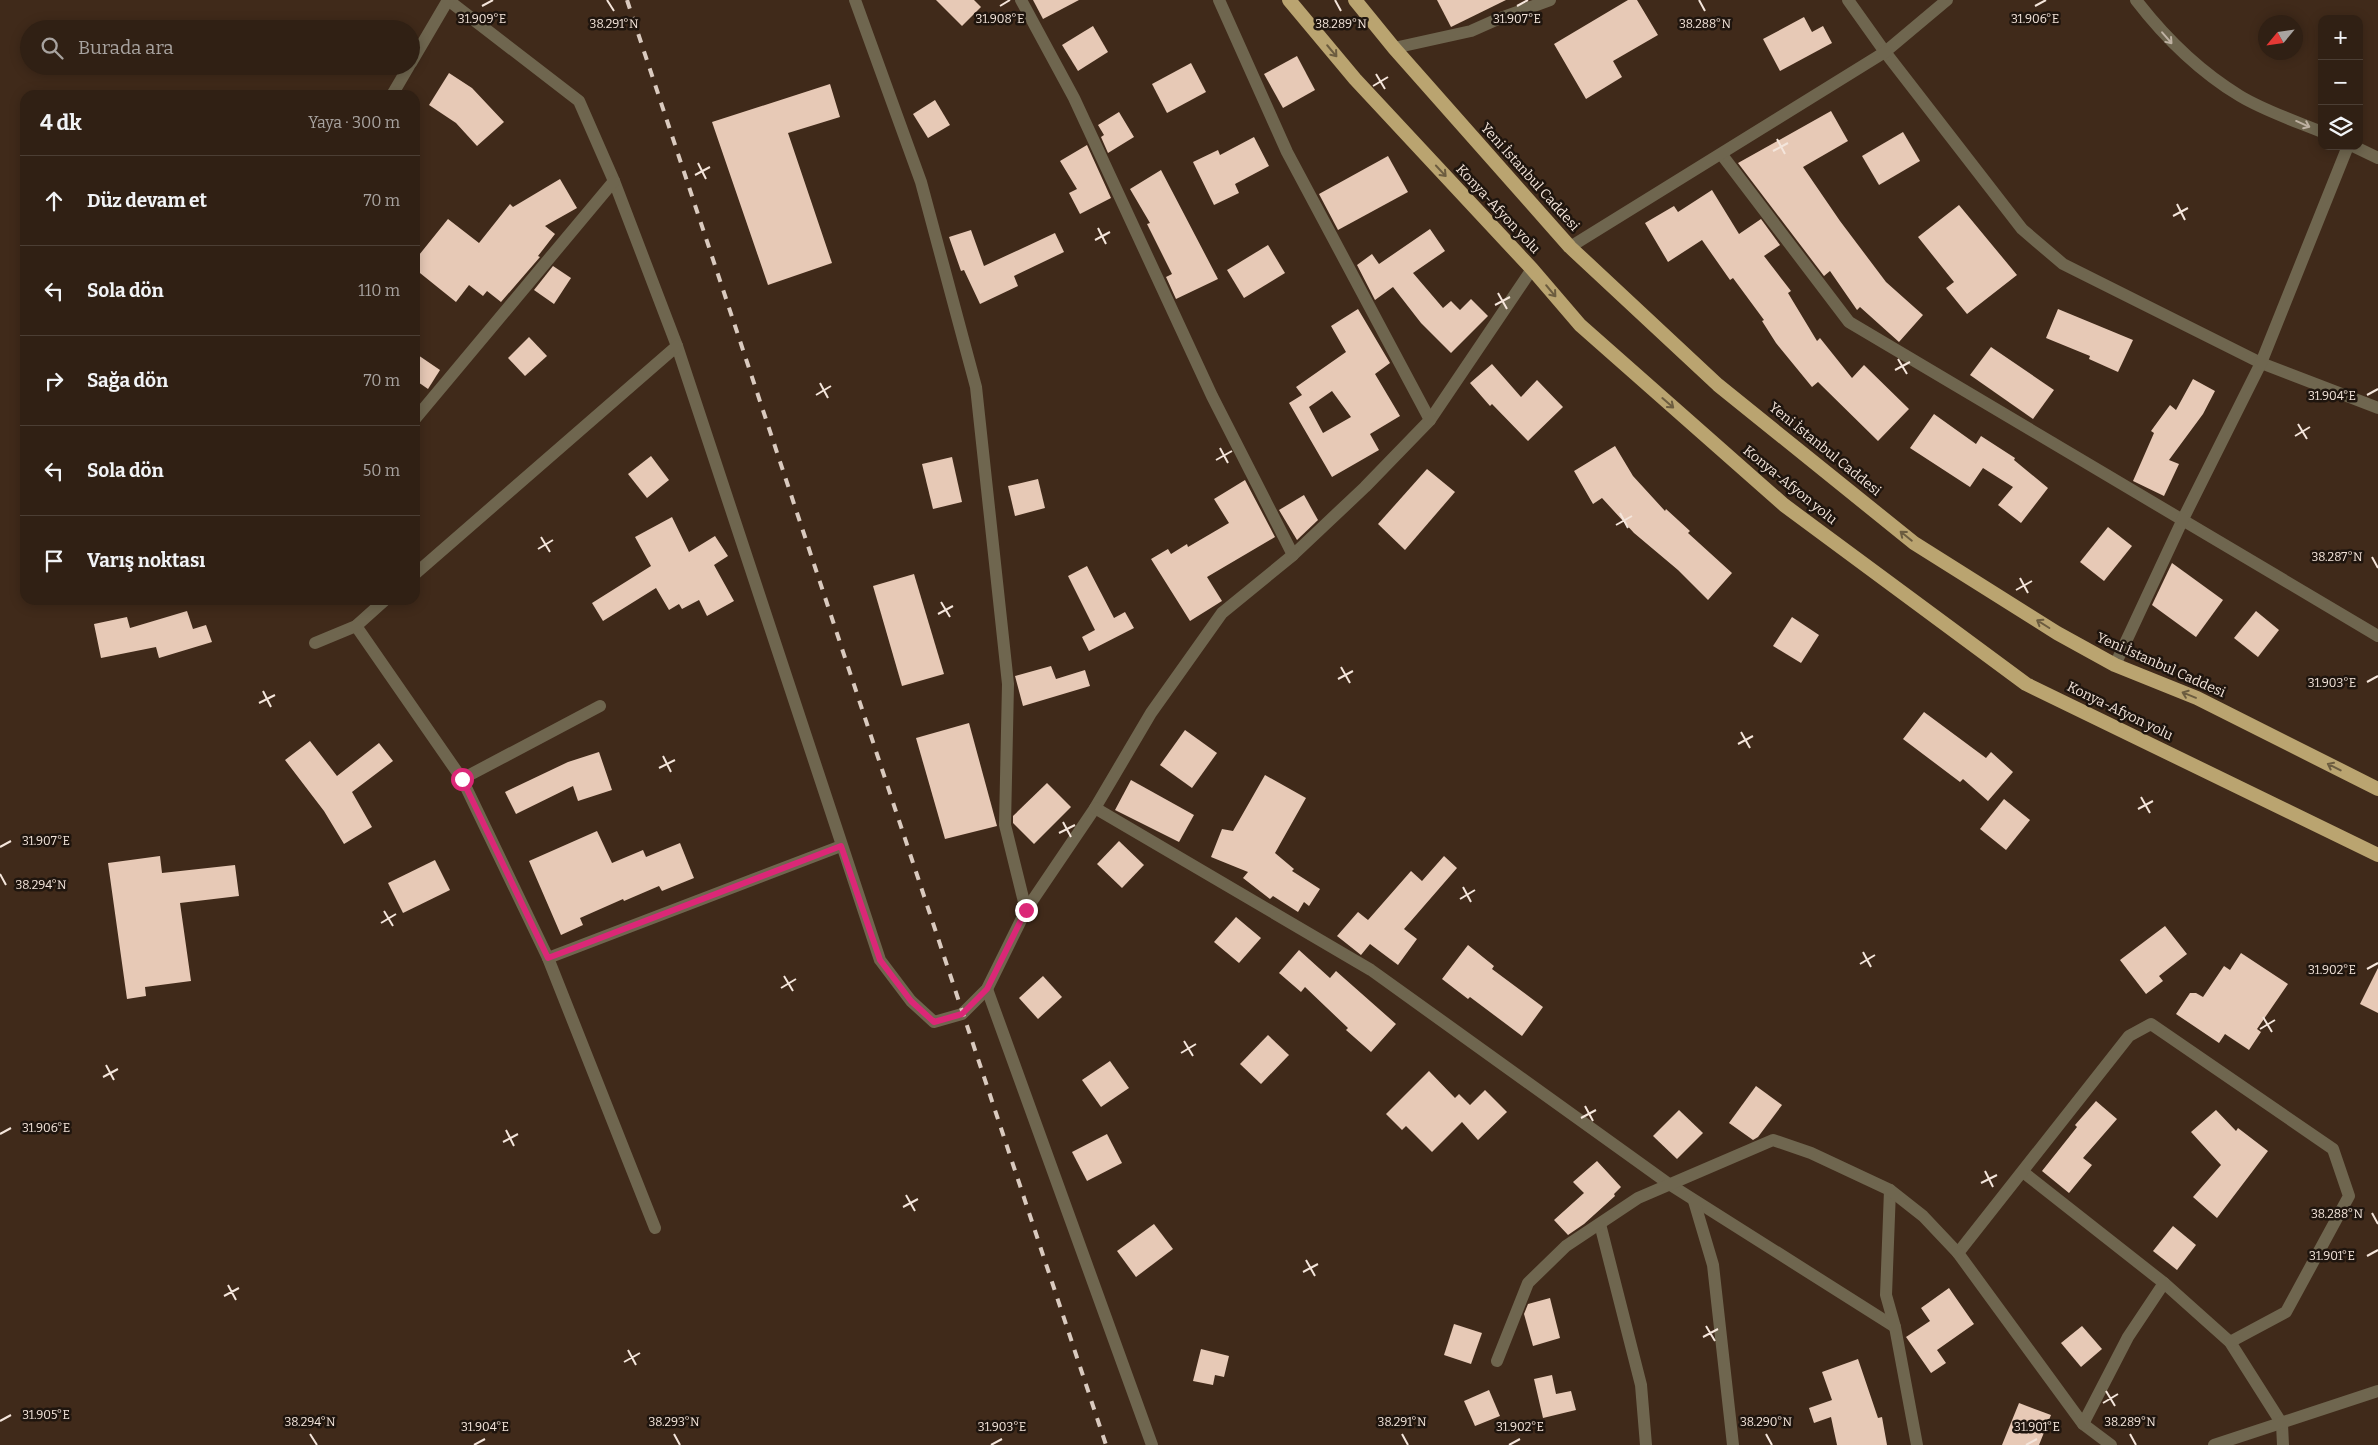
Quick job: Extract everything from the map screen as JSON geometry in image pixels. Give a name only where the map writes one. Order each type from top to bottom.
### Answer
[{"type":"highway","name":"Konya-Afyon yolu","points":[[1289,0],[1355,79],[1532,269],[1580,325],[1784,505],[2026,684],[2378,855]]},
{"type":"highway","name":"Yeni İstanbul Caddesi","points":[[1355,0],[1394,48],[1570,247],[1718,385],[1914,543],[2057,633],[2115,665],[2198,698],[2378,789]]},
{"type":"street","points":[[420,48],[448,0],[579,101],[614,181],[677,346],[880,960],[911,1001],[934,1022],[962,1014],[987,989],[1026,910],[1095,808],[1151,714],[1222,613],[1293,555],[1365,487],[1430,420],[1532,269]]},
{"type":"street","points":[[855,0],[921,182],[976,387],[1008,684],[1005,824],[1026,910]]},
{"type":"street","points":[[1021,0],[1074,98],[1212,396],[1293,555]]},
{"type":"street","points":[[1219,0],[1287,152],[1430,420]]},
{"type":"street","points":[[1394,48],[1472,31],[1498,19],[1550,0]]},
{"type":"street","points":[[1848,0],[1885,52],[2022,229],[2063,264],[2261,363],[2378,408]]},
{"type":"street","points":[[1570,247],[1722,155],[1885,52],[1947,0]]},
{"type":"street","points":[[2136,0],[2171,43],[2197,66],[2242,97],[2318,130]]},
{"type":"street","points":[[395,90],[404,75]]},
{"type":"street","points":[[2115,665],[2183,519],[2261,363],[2346,150]]},
{"type":"street","points":[[2361,150],[2378,158]]},
{"type":"street","points":[[1722,155],[1849,322],[2378,636]]},
{"type":"street","points":[[420,413],[614,181]]},
{"type":"street","points":[[420,570],[677,346]]},
{"type":"street","points":[[315,643],[356,626],[380,605]]},
{"type":"street","points":[[356,626],[462,779],[548,958],[655,1228]]},
{"type":"street","points":[[462,779],[600,706]]},
{"type":"street","points":[[1095,808],[1371,970],[1669,1184],[1895,1327]]},
{"type":"street","points":[[548,958],[841,846]]},
{"type":"street","points":[[987,989],[1152,1445]]},
{"type":"street","points":[[1958,1253],[2129,1036],[2151,1024],[2333,1149],[2349,1196],[2286,1312],[2230,1342]]},
{"type":"street","points":[[1497,1361],[1528,1283],[1566,1246],[1638,1198],[1772,1140],[1810,1153],[1890,1190],[1923,1216],[1958,1253],[2083,1424],[2111,1445]]},
{"type":"street","points":[[2023,1172],[2164,1283],[2230,1342],[2282,1424],[2283,1445]]},
{"type":"street","points":[[1890,1190],[1886,1295],[1895,1327],[1917,1445]]},
{"type":"street","points":[[1694,1201],[1713,1265],[1733,1445]]},
{"type":"street","points":[[1600,1224],[1641,1385],[1646,1445]]},
{"type":"street","points":[[2083,1424],[2128,1337],[2164,1283]]},
{"type":"street","points":[[2214,1445],[2378,1392]]},
{"type":"building","points":[[936,0],[974,0],[981,7],[962,26]]},
{"type":"building","points":[[1033,0],[1079,0],[1043,19]]},
{"type":"building","points":[[1437,0],[1506,0],[1451,27]]},
{"type":"building","points":[[1628,0],[1637,0],[1658,35],[1613,61],[1622,77],[1586,99],[1554,44]]},
{"type":"building","points":[[1804,17],[1812,32],[1823,26],[1832,43],[1780,71],[1763,39]]},
{"type":"building","points":[[1093,26],[1108,52],[1078,71],[1062,45]]},
{"type":"building","points":[[1297,56],[1315,90],[1283,108],[1264,74]]},
{"type":"building","points":[[1191,63],[1206,92],[1167,113],[1152,84]]},
{"type":"building","points":[[449,73],[472,88],[504,122],[477,146],[456,123],[429,105]]},
{"type":"building","points":[[830,84],[840,117],[788,133],[832,263],[768,285],[712,122]]},
{"type":"building","points":[[935,100],[950,125],[928,138],[913,114]]},
{"type":"building","points":[[1831,111],[1848,141],[1803,167],[1840,221],[1886,282],[1923,315],[1899,342],[1860,307],[1857,310],[1830,271],[1824,276],[1738,163]]},
{"type":"building","points":[[1119,112],[1134,137],[1108,153],[1101,137],[1104,135],[1098,125]]},
{"type":"building","points":[[1903,132],[1920,161],[1879,185],[1862,156]]},
{"type":"building","points":[[1254,137],[1269,166],[1235,184],[1239,193],[1214,205],[1193,162],[1218,150],[1220,155]]},
{"type":"building","points":[[1087,145],[1111,198],[1080,214],[1069,193],[1077,189],[1060,161]]},
{"type":"building","points":[[1388,156],[1408,192],[1338,230],[1319,194]]},
{"type":"building","points":[[1161,170],[1218,279],[1176,299],[1166,277],[1172,274],[1147,224],[1150,223],[1130,189]]},
{"type":"building","points":[[560,179],[577,208],[545,226],[555,234],[538,256],[540,257],[501,302],[487,291],[483,296],[469,285],[456,302],[420,273],[420,254],[448,219],[479,243],[510,204],[513,207]]},
{"type":"building","points":[[1712,190],[1739,234],[1761,219],[1780,245],[1764,256],[1791,291],[1788,293],[1817,341],[1820,338],[1852,378],[1864,365],[1909,409],[1878,441],[1818,382],[1812,387],[1776,343],[1762,321],[1764,320],[1733,278],[1730,280],[1702,240],[1668,262],[1645,223],[1674,206],[1678,212]]},
{"type":"building","points":[[1959,205],[2017,275],[1967,314],[1946,288],[1954,282],[1918,237]]},
{"type":"building","points":[[1430,229],[1445,251],[1413,273],[1443,308],[1451,301],[1460,310],[1471,299],[1488,316],[1451,353],[1421,323],[1393,287],[1375,300],[1357,265],[1372,254],[1379,264]]},
{"type":"building","points":[[971,230],[984,266],[1055,233],[1064,252],[1014,276],[1018,286],[980,304],[964,270],[961,271],[949,237]]},
{"type":"building","points":[[1268,245],[1285,273],[1244,298],[1227,270]]},
{"type":"building","points":[[553,266],[571,278],[554,304],[534,290]]},
{"type":"building","points":[[1358,309],[1390,363],[1375,374],[1400,416],[1370,434],[1379,450],[1332,477],[1289,403],[1302,395],[1296,387],[1346,352],[1331,326]],"holes":[[[1332,391],[1351,417],[1323,433],[1309,407]]]},
{"type":"building","points":[[2058,309],[2133,340],[2118,372],[2089,359],[2090,356],[2046,338]]},
{"type":"building","points":[[529,337],[547,356],[525,376],[508,358]]},
{"type":"building","points":[[1991,347],[2054,390],[2033,419],[1970,375]]},
{"type":"building","points":[[420,356],[440,370],[428,389],[420,383]]},
{"type":"building","points":[[1492,364],[1521,397],[1537,380],[1563,407],[1528,441],[1492,404],[1490,406],[1470,383]]},
{"type":"building","points":[[2193,379],[2215,391],[2203,414],[2169,460],[2179,464],[2164,496],[2133,481],[2154,433],[2151,431],[2170,405],[2176,410]]},
{"type":"building","points":[[1934,414],[1976,444],[1981,436],[2015,458],[2014,460],[2048,488],[2021,523],[1998,505],[2013,487],[1983,468],[1970,487],[1910,448]]},
{"type":"building","points":[[1615,446],[1633,476],[1665,511],[1666,509],[1690,531],[1688,533],[1732,573],[1708,600],[1678,570],[1634,533],[1602,498],[1593,504],[1574,471]]},
{"type":"building","points":[[651,456],[669,480],[647,498],[628,474]]},
{"type":"building","points":[[952,457],[962,502],[933,509],[922,464]]},
{"type":"building","points":[[1427,469],[1455,492],[1405,550],[1378,524]]},
{"type":"building","points":[[1038,479],[1045,508],[1015,516],[1008,486]]},
{"type":"building","points":[[1245,480],[1275,537],[1207,577],[1222,601],[1190,621],[1151,559],[1168,549],[1171,554],[1187,544],[1188,547],[1229,523],[1214,499]]},
{"type":"building","points":[[1304,495],[1318,520],[1297,540],[1279,510]]},
{"type":"building","points":[[672,517],[689,552],[715,536],[728,556],[714,565],[734,601],[707,616],[699,600],[682,609],[679,604],[669,610],[656,588],[603,621],[592,603],[651,566],[635,537]]},
{"type":"building","points":[[2108,527],[2132,546],[2104,581],[2080,562]]},
{"type":"building","points":[[2172,563],[2223,600],[2196,637],[2152,605]]},
{"type":"building","points":[[1087,566],[1114,618],[1125,612],[1134,628],[1089,651],[1082,637],[1095,630],[1068,576]]},
{"type":"building","points":[[914,574],[944,674],[902,686],[873,586]]},
{"type":"building","points":[[187,611],[193,629],[206,625],[212,642],[159,658],[156,647],[101,658],[94,624],[127,617],[130,628]]},
{"type":"building","points":[[2256,611],[2279,630],[2258,657],[2234,638]]},
{"type":"building","points":[[1792,617],[1819,635],[1801,663],[1773,646]]},
{"type":"building","points":[[1051,666],[1056,679],[1085,670],[1090,686],[1023,706],[1015,676]]},
{"type":"building","points":[[1924,712],[1986,758],[1991,752],[2013,772],[1988,801],[1963,779],[1960,782],[1903,739]]},
{"type":"building","points":[[969,723],[997,826],[945,839],[916,738]]},
{"type":"building","points":[[1185,730],[1217,753],[1192,788],[1160,765]]},
{"type":"building","points":[[310,741],[337,776],[379,743],[393,761],[352,792],[372,827],[344,844],[324,811],[285,760]]},
{"type":"building","points":[[599,752],[612,790],[578,801],[573,786],[516,814],[505,792],[568,762]]},
{"type":"building","points":[[1265,775],[1306,798],[1275,853],[1294,869],[1292,871],[1320,889],[1309,906],[1304,902],[1298,912],[1273,896],[1270,899],[1243,878],[1248,872],[1211,857],[1222,829],[1233,831]]},
{"type":"building","points":[[1131,780],[1194,815],[1179,842],[1115,810]]},
{"type":"building","points":[[1047,783],[1071,807],[1034,844],[1013,823],[1013,816]]},
{"type":"building","points":[[2004,799],[2030,820],[2006,850],[1980,829]]},
{"type":"building","points":[[597,831],[612,863],[643,850],[646,857],[680,843],[694,878],[662,891],[659,886],[624,901],[623,899],[580,918],[583,925],[561,935],[529,861]]},
{"type":"building","points":[[1119,841],[1144,865],[1122,888],[1097,864]]},
{"type":"building","points":[[160,856],[162,873],[235,865],[239,896],[180,903],[191,981],[145,987],[146,996],[127,999],[108,863]]},
{"type":"building","points":[[1444,856],[1457,868],[1404,929],[1417,939],[1398,965],[1370,944],[1361,955],[1337,936],[1358,912],[1368,920],[1411,871],[1422,881]]},
{"type":"building","points":[[435,860],[450,890],[403,913],[388,883]]},
{"type":"building","points":[[1236,917],[1261,938],[1239,963],[1214,942]]},
{"type":"building","points":[[2165,926],[2187,954],[2159,976],[2163,981],[2146,994],[2120,960]]},
{"type":"building","points":[[1468,945],[1494,966],[1492,969],[1543,1007],[1522,1036],[1470,997],[1468,999],[1442,979]]},
{"type":"building","points":[[1299,950],[1330,978],[1336,971],[1396,1024],[1371,1052],[1346,1030],[1348,1028],[1305,987],[1301,992],[1279,973]]},
{"type":"building","points":[[2241,953],[2288,984],[2257,1029],[2261,1032],[2249,1050],[2225,1034],[2219,1043],[2176,1014],[2190,993],[2196,993],[2203,997],[2224,966],[2230,970]]},
{"type":"building","points":[[2378,968],[2378,1013],[2360,1004]]},
{"type":"building","points":[[1043,976],[1062,997],[1038,1019],[1019,998]]},
{"type":"building","points":[[1268,1035],[1289,1055],[1261,1084],[1240,1064]]},
{"type":"building","points":[[1110,1061],[1129,1088],[1101,1107],[1082,1080]]},
{"type":"building","points":[[1429,1071],[1455,1098],[1459,1094],[1470,1105],[1485,1090],[1507,1112],[1478,1140],[1462,1122],[1432,1152],[1406,1126],[1402,1130],[1386,1114]]},
{"type":"building","points":[[1756,1086],[1782,1105],[1758,1137],[1753,1140],[1729,1123]]},
{"type":"building","points":[[2096,1101],[2117,1119],[2083,1158],[2092,1165],[2069,1193],[2042,1171],[2077,1127],[2075,1125]]},
{"type":"building","points":[[1679,1110],[1703,1133],[1677,1159],[1653,1136]]},
{"type":"building","points":[[2216,1110],[2236,1131],[2238,1128],[2268,1151],[2217,1218],[2193,1197],[2221,1165],[2191,1132]]},
{"type":"building","points":[[1107,1134],[1122,1163],[1087,1181],[1072,1152]]},
{"type":"building","points":[[1597,1161],[1621,1187],[1614,1194],[1615,1196],[1584,1224],[1568,1235],[1554,1220],[1584,1193],[1573,1182]]},
{"type":"building","points":[[1154,1224],[1173,1249],[1136,1277],[1117,1251]]},
{"type":"building","points":[[2173,1226],[2196,1245],[2177,1270],[2153,1251]]},
{"type":"building","points":[[1949,1288],[1974,1324],[1937,1350],[1946,1363],[1931,1373],[1906,1337],[1930,1321],[1921,1308]]},
{"type":"building","points":[[1550,1298],[1560,1338],[1533,1346],[1524,1314],[1528,1304]]},
{"type":"building","points":[[1454,1324],[1482,1333],[1471,1364],[1444,1355]]},
{"type":"building","points":[[2082,1326],[2102,1349],[2081,1367],[2061,1343]]},
{"type":"building","points":[[1201,1349],[1229,1356],[1224,1377],[1215,1375],[1213,1385],[1193,1381]]},
{"type":"building","points":[[1858,1359],[1878,1418],[1882,1417],[1887,1445],[1837,1445],[1831,1417],[1814,1423],[1809,1408],[1832,1400],[1822,1372]]},
{"type":"building","points":[[1552,1375],[1556,1394],[1571,1391],[1576,1410],[1543,1418],[1534,1379]]},
{"type":"building","points":[[1489,1390],[1500,1416],[1475,1426],[1464,1401]]},
{"type":"building","points":[[2019,1403],[2051,1415],[2039,1445],[2002,1445]]},
{"type":"railway","points":[[627,0],[1106,1445]]},
{"type":"route","points":[[462,779],[548,958],[841,846],[880,960],[911,1001],[934,1022],[962,1014],[987,989],[1026,910]]}]
